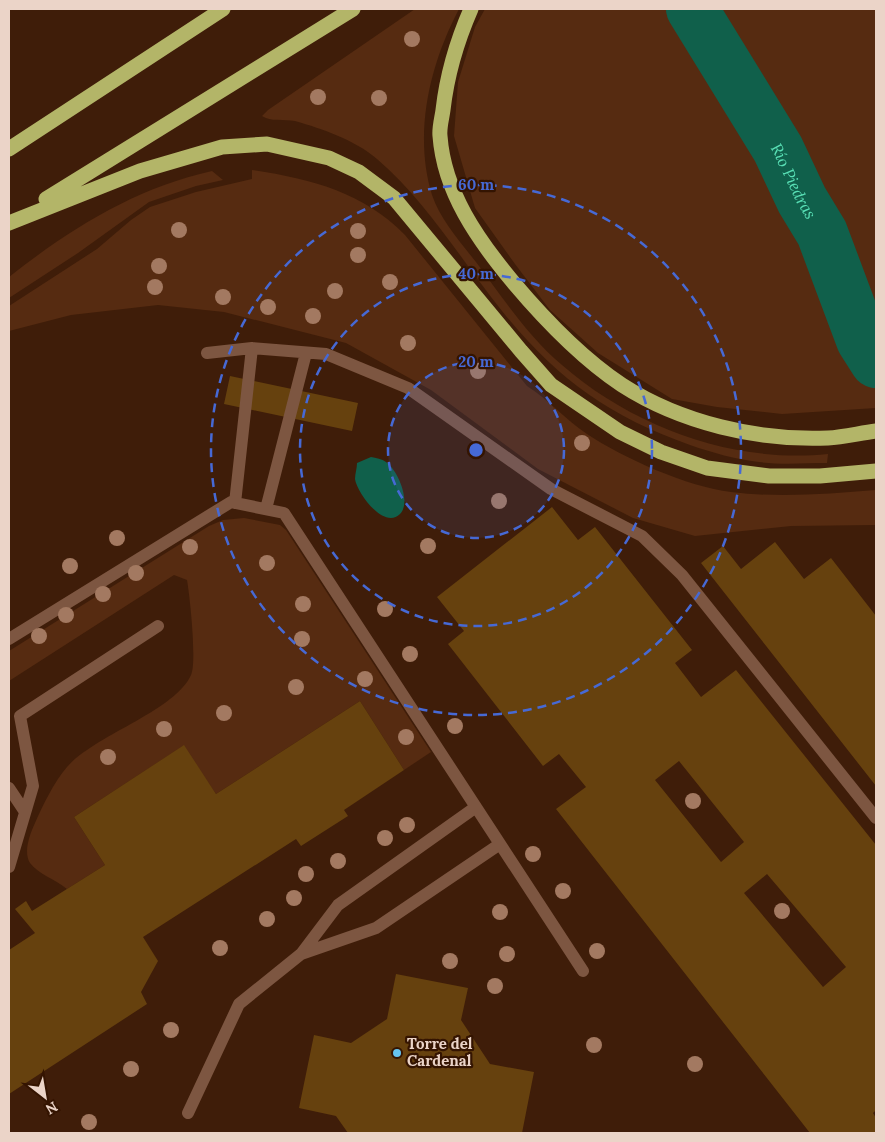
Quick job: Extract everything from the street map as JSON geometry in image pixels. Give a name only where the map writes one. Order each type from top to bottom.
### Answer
[{"type":"highway","points":[[9,149],[223,9]]},
{"type":"highway","points":[[9,223],[353,9]]},
{"type":"highway","points":[[471,9],[447,77],[440,134],[446,170],[463,212],[493,258],[553,327],[582,354],[623,385],[669,409],[718,426],[766,435],[828,438],[876,431]]},
{"type":"highway","points":[[9,223],[140,171],[222,147],[267,144],[329,158],[359,172],[394,198],[521,351],[551,384],[620,432],[661,452],[707,468],[769,476],[876,471]]},
{"type":"street","points":[[235,503],[252,348]]},
{"type":"street","points":[[207,353],[252,348],[326,354],[408,388],[476,438],[551,489],[642,536],[682,575],[876,818]]},
{"type":"street","points":[[266,509],[306,353]]},
{"type":"street","points":[[9,639],[231,502],[284,513],[583,971]]},
{"type":"street","points":[[9,722],[158,626]]},
{"type":"street","points":[[9,867],[33,786],[20,716]]},
{"type":"street","points":[[9,788],[25,812]]},
{"type":"street","points":[[188,1113],[239,1004],[301,954],[338,905],[476,807]]},
{"type":"street","points":[[301,954],[376,928],[500,844]]},
{"type":"shaded area","points":[[415,9],[459,9],[440,53],[428,99],[424,148],[432,195],[441,215],[454,234],[519,320],[540,344],[562,365],[590,387],[620,406],[653,423],[721,447],[792,456],[828,454],[827,463],[767,463],[707,451],[661,434],[609,408],[564,375],[522,335],[428,213],[377,159],[359,146],[327,132],[295,121],[273,120],[262,116]]},
{"type":"shaded area","points":[[485,9],[679,9],[714,66],[741,100],[782,170],[796,203],[814,231],[845,320],[865,360],[876,374],[876,408],[782,414],[717,407],[672,399],[598,353],[550,310],[475,208],[454,136],[458,82],[475,27]]},
{"type":"shaded area","points":[[698,9],[876,9],[876,350],[812,199],[767,118]]},
{"type":"shaded area","points":[[252,170],[295,178],[335,190],[372,208],[389,220],[405,235],[527,386],[579,428],[602,443],[637,462],[676,478],[731,492],[785,495],[876,490],[876,525],[791,526],[695,536],[633,518],[538,469],[431,390],[346,343],[224,312],[158,305],[71,315],[9,331],[9,306],[97,249],[131,220],[150,207],[196,192],[252,179]]},
{"type":"shaded area","points":[[212,171],[223,180],[196,186],[149,202],[78,253],[9,298],[9,277],[80,227],[130,199],[184,178]]},
{"type":"shaded area","points":[[371,457],[386,462],[395,471],[402,486],[404,494],[403,509],[394,518],[379,514],[372,508],[357,485],[355,479],[357,463]]},
{"type":"shaded area","points":[[244,518],[280,525],[286,530],[431,752],[404,770],[360,701],[216,794],[183,746],[74,817],[105,865],[67,889],[37,870],[30,863],[27,848],[31,832],[49,794],[67,767],[96,744],[169,700],[182,688],[191,675],[193,668],[193,644],[187,580],[174,575],[9,681],[9,651],[209,526],[223,520]]},
{"type":"building","points":[[230,376],[358,403],[352,431],[224,404]]},
{"type":"building","points":[[552,507],[578,540],[595,527],[692,650],[675,663],[701,697],[736,670],[876,845],[876,1110],[873,1113],[876,1118],[876,1133],[810,1133],[556,809],[586,787],[559,754],[543,766],[448,644],[464,631],[437,597]],"holes":[[[679,761],[744,842],[721,862],[655,780]],[[767,874],[846,967],[823,987],[744,893]]]},
{"type":"building","points":[[775,542],[804,579],[831,558],[876,616],[876,786],[701,563],[723,546],[741,569]]},
{"type":"building","points":[[360,701],[404,770],[344,810],[348,816],[301,846],[296,839],[143,937],[158,961],[141,992],[147,1004],[9,1094],[9,950],[35,933],[15,909],[26,901],[32,911],[105,865],[74,817],[184,745],[216,794]]},
{"type":"building","name":"Torre del Cardenal","points":[[396,974],[468,988],[461,1020],[490,1064],[534,1072],[522,1133],[348,1133],[336,1116],[299,1108],[314,1035],[351,1043],[387,1019]]},
{"type":"waterway","name":"Río Piedras","points":[[692,9],[778,149],[802,200],[822,233],[862,340],[876,362]]},
{"type":"place","name":"Torre del Cardenal","points":[[397,1053]]}]
